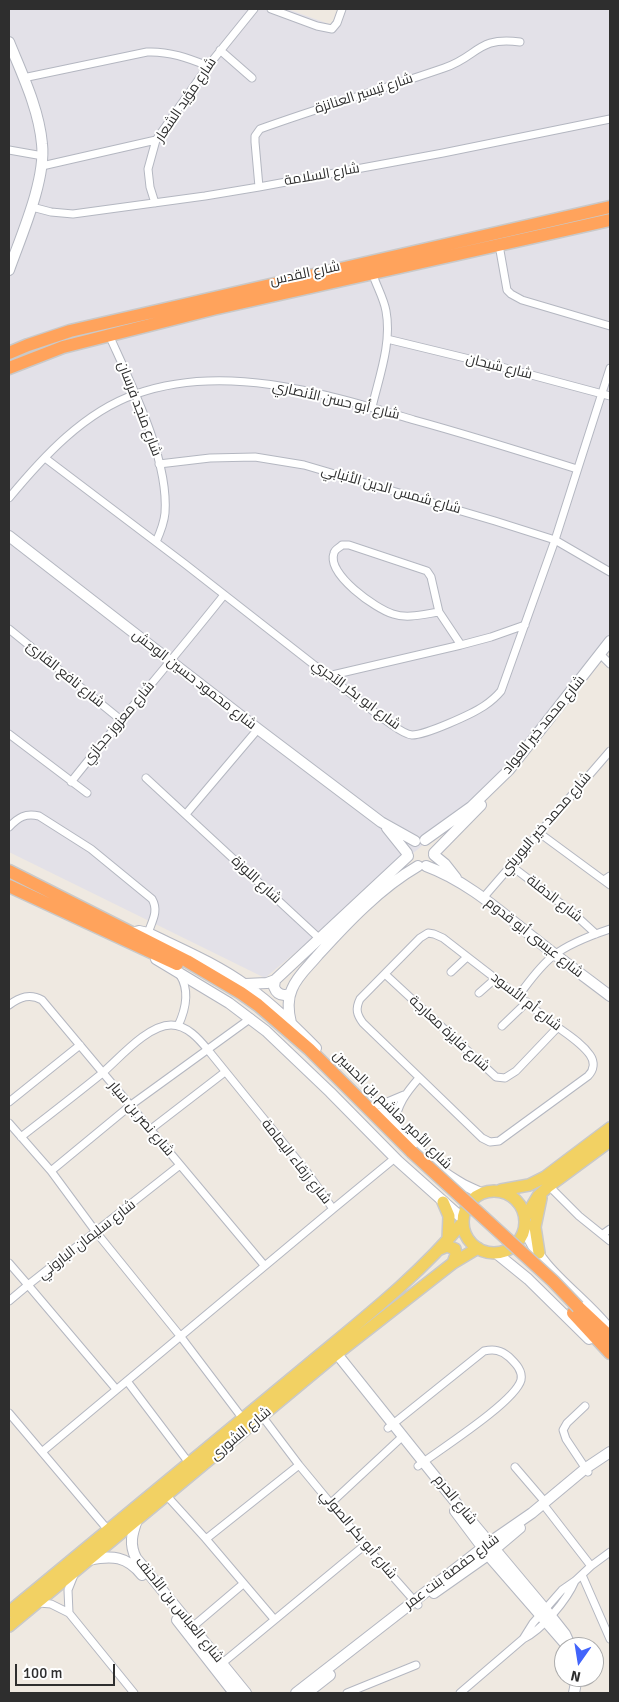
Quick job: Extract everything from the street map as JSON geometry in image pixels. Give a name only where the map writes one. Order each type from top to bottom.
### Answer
[{"type":"highway","name":"شارع القدس","points":[[9,354],[28,344],[70,331],[610,207]]},
{"type":"highway","name":"شارع القدس","points":[[9,368],[63,347],[212,309],[610,220]]},
{"type":"highway","name":"شارع الأمير هاشم بن الحسين","points":[[9,872],[223,981],[258,1005],[309,1049],[404,1156]]},
{"type":"highway","name":"شارع الأمير هاشم بن الحسين","points":[[9,886],[181,966],[232,995],[250,1008],[326,1074],[404,1156],[553,1281],[610,1354]]},
{"type":"highway","name":"شارع الأمير هاشم بن الحسين","points":[[576,1310],[610,1337]]},
{"type":"main road","points":[[500,1190],[512,1195],[521,1204],[526,1216],[525,1229],[520,1241],[509,1250],[496,1253],[487,1252],[478,1248],[467,1237],[463,1221],[468,1203],[481,1193],[491,1190],[528,1185],[552,1172],[610,1128]]},
{"type":"main road","points":[[526,1216],[544,1192],[610,1141]]},
{"type":"main road","points":[[528,1185],[531,1192],[544,1192]]},
{"type":"main road","points":[[541,1257],[535,1227],[544,1192]]},
{"type":"main road","points":[[443,1202],[449,1216],[443,1245],[455,1249],[456,1255],[453,1264]]},
{"type":"main road","name":"شارع الشورى","points":[[9,1612],[411,1278],[463,1221]]},
{"type":"main road","name":"شارع الشورى","points":[[9,1626],[335,1356],[453,1264],[478,1248]]},
{"type":"street","name":"شارع مؤيد الشعار","points":[[155,203],[150,188],[148,169],[156,140],[208,66],[254,9]]},
{"type":"street","points":[[271,9],[317,26],[332,28],[337,23],[342,9]]},
{"type":"street","name":"شارع تيسير العنانزة","points":[[259,187],[255,142],[260,129],[360,94],[446,68],[488,43],[504,40],[520,42]]},
{"type":"street","points":[[9,42],[36,113],[42,144],[42,161],[32,207],[9,270]]},
{"type":"street","points":[[220,50],[252,78]]},
{"type":"street","points":[[23,78],[147,52],[161,51],[208,66]]},
{"type":"street","name":"شارع السلامة","points":[[32,207],[61,214],[155,203],[259,187],[610,119]]},
{"type":"street","points":[[9,150],[42,161],[156,140]]},
{"type":"street","points":[[499,245],[507,290],[511,294],[522,300],[610,326]]},
{"type":"street","points":[[372,407],[388,339],[386,311],[373,274]]},
{"type":"street","name":"شارع منجد فرسان","points":[[109,335],[135,394],[159,464],[165,500],[165,515],[163,526],[156,542]]},
{"type":"street","name":"شارع شيحان","points":[[388,339],[610,396]]},
{"type":"street","name":"شارع ابو بكر الآجري","points":[[45,458],[382,718],[413,735],[423,733],[482,707],[494,699],[501,691],[555,540],[610,368]]},
{"type":"street","name":"شارع أبو حسن الأنصاري","points":[[9,498],[45,458],[76,429],[106,407],[135,394],[186,382],[261,383],[291,388],[372,407],[577,469]]},
{"type":"street","name":"شارع شمس الدين الأنبابي","points":[[159,464],[210,458],[255,457],[304,465],[555,540],[610,572]]},
{"type":"street","name":"شارع محمود حسين الوحش","points":[[9,536],[381,822],[420,841]]},
{"type":"street","points":[[439,612],[399,616],[384,611],[353,589],[340,575],[333,560],[334,554],[342,545],[349,545],[427,570],[431,577],[439,612],[461,645]]},
{"type":"street","name":"شارع معزوز حجازي","points":[[71,782],[121,720],[172,662],[224,595]]},
{"type":"street","points":[[328,676],[461,645],[525,624]]},
{"type":"street","name":"شارع نافع القارئ","points":[[9,630],[121,720]]},
{"type":"street","name":"شارع محمد خير العواد","points":[[434,854],[521,763],[606,657],[610,641]]},
{"type":"street","name":"شارع محمد خير العواد","points":[[420,841],[471,806],[509,770],[606,657]]},
{"type":"street","points":[[186,814],[258,729]]},
{"type":"street","points":[[9,734],[87,793]]},
{"type":"street","name":"شارع محمد خير البوريني","points":[[483,898],[610,750]]},
{"type":"street","name":"شارع اللوزة","points":[[146,778],[323,943]]},
{"type":"street","points":[[9,827],[24,815],[39,816],[91,849],[152,899],[155,904],[156,913],[148,933]]},
{"type":"street","name":"شارع محمود حسين الوحش","points":[[381,822],[407,855]]},
{"type":"street","points":[[538,832],[607,878],[610,885]]},
{"type":"street","points":[[245,984],[266,983],[275,980],[323,943],[398,880],[430,863],[434,854],[430,843],[420,841],[409,846],[407,855],[323,943],[296,981],[290,994],[288,1009],[291,1023]]},
{"type":"street","name":"شارع عيسى أبو قدوم","points":[[434,854],[458,880]]},
{"type":"street","points":[[407,855],[411,863],[422,866]]},
{"type":"street","name":"شارع الدفلة","points":[[510,865],[572,912],[596,934]]},
{"type":"street","name":"شارع عيسى أبو قدوم","points":[[422,866],[458,880],[610,996]]},
{"type":"street","points":[[519,995],[543,965],[554,955],[610,929]]},
{"type":"street","name":"شارع الأمير هاشم بن الحسين","points":[[132,933],[139,931],[148,933],[245,984],[291,1023],[428,1159],[457,1181],[481,1193]]},
{"type":"street","name":"شارع أم الأسود","points":[[428,933],[443,938],[496,978],[577,1042],[593,1061],[592,1072],[579,1083],[499,1141],[490,1142],[482,1138],[363,1023],[357,1014],[356,1008],[360,999],[386,975],[420,938],[428,933]]},
{"type":"street","name":"شارع الأمير هاشم بن الحسين","points":[[144,949],[153,957],[251,1018],[330,1092],[404,1156],[434,1194],[463,1221]]},
{"type":"street","points":[[451,972],[467,957]]},
{"type":"street","points":[[22,1137],[102,1073],[139,1040],[153,1031],[168,1025],[178,1026],[182,1018],[186,999],[185,982],[180,974]]},
{"type":"street","name":"شارع فايزة معارجة","points":[[386,975],[496,1077],[505,1078],[516,1072],[558,1027]]},
{"type":"street","points":[[479,993],[496,978]]},
{"type":"street","points":[[275,980],[274,987],[277,993],[290,994]]},
{"type":"street","name":"شارع نصر بن سيار","points":[[9,1005],[23,996],[42,1000],[264,1265]]},
{"type":"street","points":[[502,1026],[527,1002]]},
{"type":"street","points":[[50,1171],[131,1105],[251,1018]]},
{"type":"street","name":"شارع زرقاء اليمامة","points":[[43,1451],[333,1209],[307,1172],[208,1050],[191,1032],[178,1026]]},
{"type":"street","points":[[9,1102],[80,1045]]},
{"type":"street","points":[[151,1129],[225,1072]]},
{"type":"street","points":[[374,1106],[404,1094],[419,1078]]},
{"type":"street","points":[[394,1125],[404,1094]]},
{"type":"street","points":[[9,1123],[50,1171],[243,1418]]},
{"type":"street","points":[[333,1209],[404,1156]]},
{"type":"street","name":"شارع سليمان الباروني","points":[[116,1389],[28,1285],[180,1165]]},
{"type":"street","points":[[434,1194],[452,1199],[458,1193],[457,1181]]},
{"type":"street","points":[[544,1192],[579,1216],[610,1241]]},
{"type":"street","points":[[525,1229],[529,1240],[541,1257],[610,1330]]},
{"type":"street","points":[[603,1234],[610,1229]]},
{"type":"street","name":"شارع الأمير هاشم بن الحسين","points":[[496,1253],[528,1279],[587,1337],[610,1354]]},
{"type":"street","points":[[528,1279],[524,1266],[525,1259],[532,1256],[541,1257]]},
{"type":"street","points":[[9,1263],[28,1285],[9,1301]]},
{"type":"street","points":[[390,1426],[484,1351],[502,1351],[518,1366],[522,1377],[511,1394],[452,1443],[421,1464]]},
{"type":"street","name":"شارع الحرم","points":[[335,1356],[489,1549],[545,1615],[567,1637]]},
{"type":"street","points":[[127,1381],[189,1464]]},
{"type":"street","points":[[585,1406],[567,1423],[563,1430],[566,1439],[587,1470]]},
{"type":"street","points":[[9,1413],[108,1530]]},
{"type":"street","name":"شارع أبو بكر الصولي","points":[[262,1416],[299,1465],[365,1545],[416,1602]]},
{"type":"street","points":[[331,1503],[400,1439]]},
{"type":"street","name":"شارع حفصة بنت عمر","points":[[296,1693],[489,1549],[610,1452]]},
{"type":"street","name":"شارع حفصة بنت عمر","points":[[587,1470],[610,1458]]},
{"type":"street","points":[[206,1539],[299,1465]]},
{"type":"street","points":[[515,1467],[591,1566]]},
{"type":"street","points":[[167,1496],[274,1619]]},
{"type":"street","name":"شارع العباس بن الأحنف","points":[[137,1520],[131,1538],[136,1558],[189,1630]]},
{"type":"street","points":[[219,1665],[365,1545]]},
{"type":"street","points":[[460,1693],[523,1639],[527,1630],[566,1597],[575,1581],[610,1552]]},
{"type":"street","name":"شارع العباس بن الأحنف","points":[[90,1560],[112,1556],[126,1561],[138,1570],[219,1665],[246,1693]]},
{"type":"street","points":[[69,1613],[68,1590],[76,1571]]},
{"type":"street","points":[[582,1575],[610,1639]]},
{"type":"street","points":[[189,1630],[243,1584]]},
{"type":"street","name":"شارع حفصة بنت عمر","points":[[307,1693],[416,1602]]},
{"type":"street","points":[[36,1603],[51,1604],[69,1613],[134,1693]]},
{"type":"street","name":"شارع العباس بن الأحنف","points":[[219,1665],[234,1693]]},
{"type":"street","points":[[347,1693],[416,1665]]},
{"type":"shaded area","points":[[9,9],[287,9],[332,25],[338,9],[607,9],[610,11],[610,640],[512,770],[265,978],[9,852]]}]
